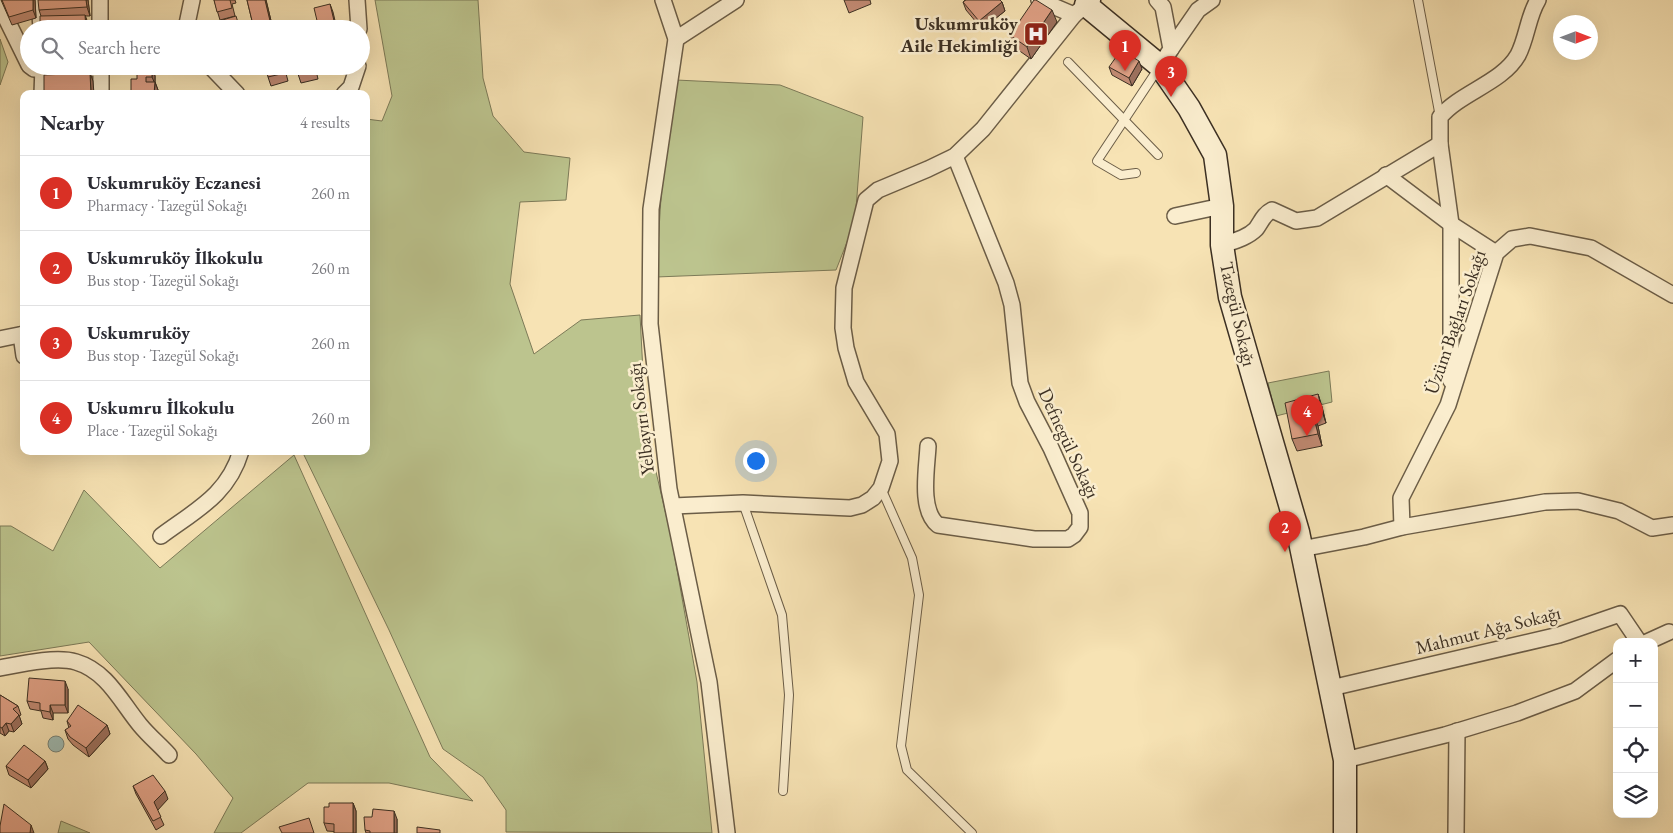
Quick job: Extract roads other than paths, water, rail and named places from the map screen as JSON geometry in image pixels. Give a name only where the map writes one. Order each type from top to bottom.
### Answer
[{"type":"street","points":[[39,0],[40,20]]},
{"type":"street","points":[[100,0],[100,20]]},
{"type":"street","points":[[189,20],[192,0]]},
{"type":"street","points":[[357,0],[358,20]]},
{"type":"street","name":"Yelbayırı Sokağı","points":[[663,0],[676,39],[651,208],[650,324],[673,506],[709,682],[727,833]]},
{"type":"street","points":[[676,39],[736,0]]},
{"type":"street","name":"Tazegül Sokağı","points":[[1039,0],[1083,7],[1166,57],[1189,108],[1215,155],[1222,206],[1222,244],[1230,297],[1301,549],[1345,760],[1345,833]]},
{"type":"street","points":[[1157,0],[1163,7],[1166,57]]},
{"type":"street","points":[[1166,57],[1198,10],[1212,0]]},
{"type":"street","points":[[1451,395],[1450,224],[1440,144],[1440,118],[1450,104],[1492,80],[1518,55],[1538,0]]},
{"type":"street","points":[[0,6],[20,40]]},
{"type":"street","points":[[673,506],[743,504],[850,508],[862,505],[881,488],[887,474],[890,447],[884,424],[856,382],[850,364],[843,328],[844,288],[866,200],[878,190],[955,156],[983,129],[1083,7]]},
{"type":"street","points":[[38,75],[41,90]]},
{"type":"street","points":[[101,75],[101,90]]},
{"type":"street","points":[[219,75],[234,90]]},
{"type":"street","points":[[349,90],[355,75]]},
{"type":"street","points":[[1222,244],[1243,238],[1255,230],[1267,213],[1272,210],[1296,220],[1317,218],[1440,144]]},
{"type":"street","name":"Defnegül Sokağı","points":[[928,446],[927,509],[933,521],[938,525],[1034,539],[1068,539],[1078,531],[1081,520],[1080,513],[1051,448],[1027,402],[1020,382],[1012,305],[1006,283],[955,156]]},
{"type":"street","points":[[1386,175],[1450,224],[1496,253]]},
{"type":"street","points":[[1176,216],[1222,206]]},
{"type":"street","name":"Üzüm Bağları Sokağı","points":[[1402,527],[1401,498],[1451,395],[1496,253],[1512,239],[1530,236],[1591,248],[1673,295]]},
{"type":"street","points":[[0,339],[20,335]]},
{"type":"street","points":[[161,536],[218,494],[236,468],[240,455]]},
{"type":"street","points":[[1301,549],[1364,537],[1402,527],[1546,502],[1578,501],[1619,511],[1652,528],[1673,525]]},
{"type":"street","name":"Mahmut Ağa Sokağı","points":[[1331,688],[1559,635],[1620,614],[1636,638]]},
{"type":"street","points":[[1656,638],[1669,632]]},
{"type":"street","points":[[0,668],[47,661],[75,662],[93,670],[114,690],[140,725],[170,755]]},
{"type":"street","points":[[1345,760],[1457,731],[1517,713],[1575,691],[1613,663]]},
{"type":"street","points":[[1456,833],[1457,731]]},
{"type":"lane","points":[[1418,0],[1440,118]]},
{"type":"lane","points":[[1136,173],[1122,175],[1097,161],[1166,57]]},
{"type":"lane","points":[[1068,62],[1158,155]]},
{"type":"lane","points":[[881,488],[912,558],[919,595],[901,746],[903,760],[907,770],[972,833]]},
{"type":"lane","points":[[743,504],[782,615],[789,695],[782,791]]},
{"type":"water","points":[[56,736],[62,738],[64,744],[62,750],[56,752],[50,750],[48,744],[50,738]]},
{"type":"place","name":"Uskumruköy Aile Hekimliği","points":[[1036,34]]},
{"type":"place","name":"Uskumruköy Eczanesi","points":[[1125,71]]},
{"type":"place","name":"Uskumruköy","points":[[1171,97]]},
{"type":"place","name":"Uskumru İlkokulu","points":[[1307,436]]},
{"type":"place","name":"Uskumruköy İlkokulu","points":[[1285,552]]}]
